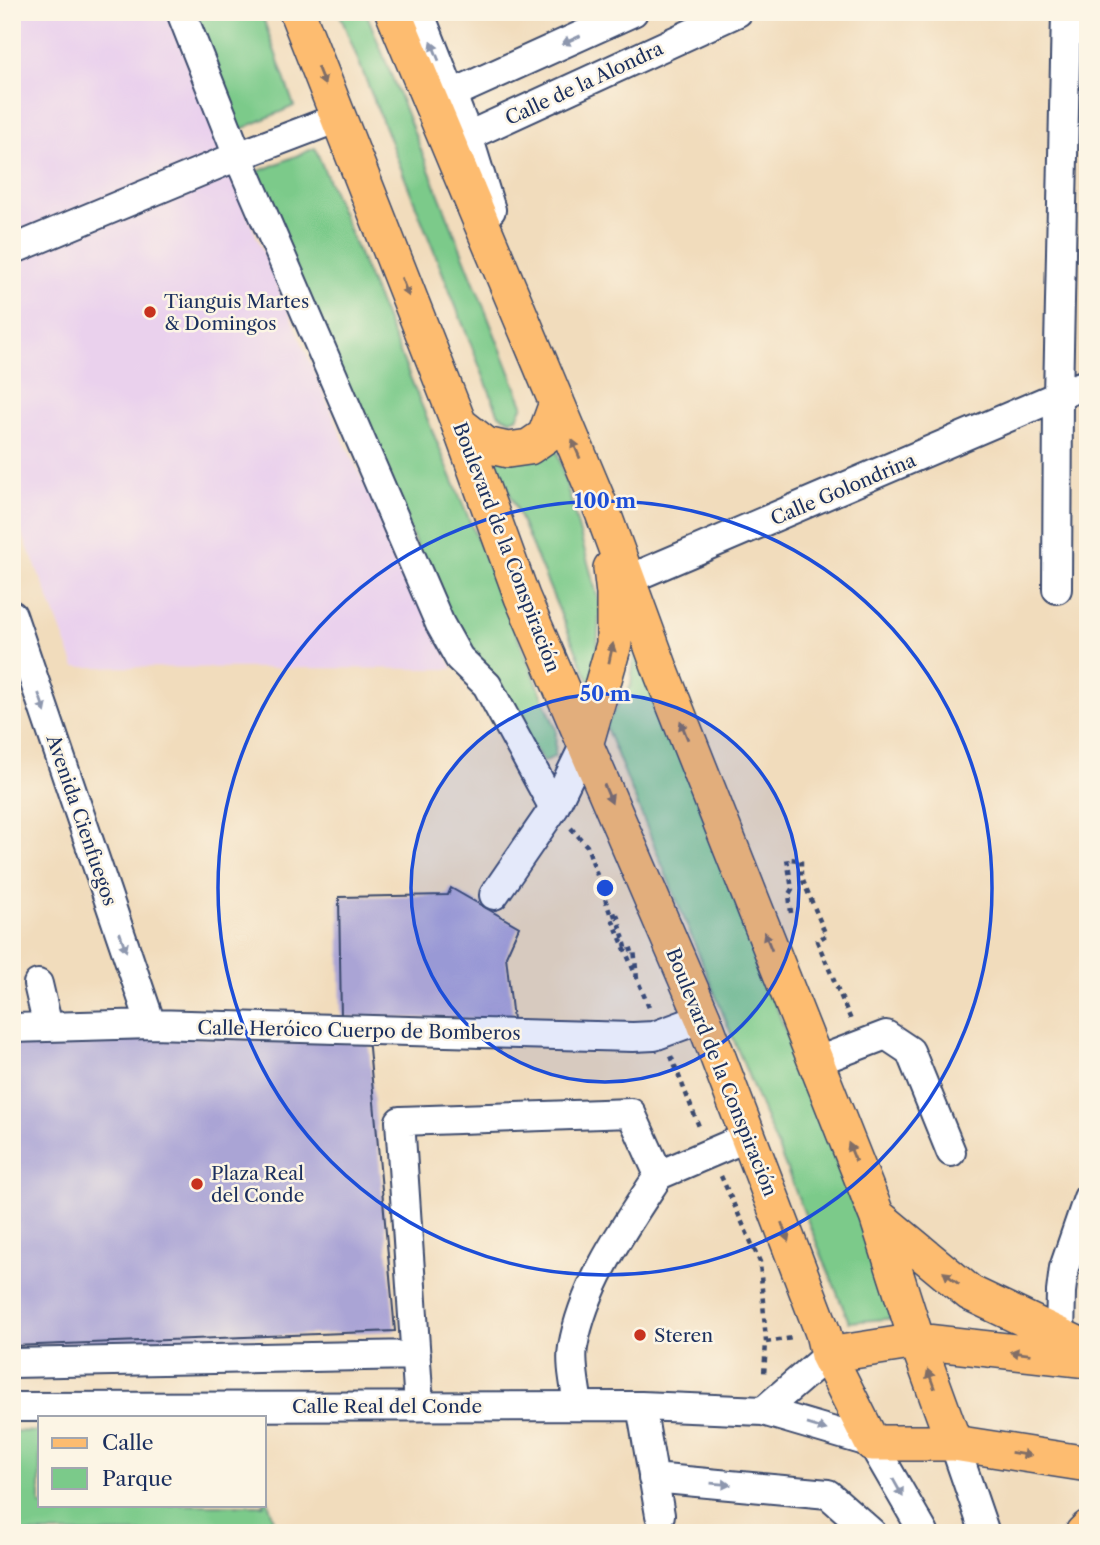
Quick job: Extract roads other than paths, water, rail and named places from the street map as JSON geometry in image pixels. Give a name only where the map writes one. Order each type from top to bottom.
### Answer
[{"type":"main road","points":[[393,12],[603,513],[662,674],[877,1216],[917,1341],[954,1443]]},
{"type":"main road","name":"Boulevard de la Conspiración","points":[[303,20],[338,118],[459,424],[522,597],[703,1018],[750,1136],[823,1333],[828,1355],[872,1443]]},
{"type":"main road","points":[[459,424],[486,445],[508,450],[528,447],[545,436],[557,403]]},
{"type":"main road","points":[[586,743],[614,643],[614,594],[603,513]]},
{"type":"main road","points":[[877,1216],[970,1293],[1074,1342]]},
{"type":"main road","points":[[828,1355],[917,1341],[1088,1360]]},
{"type":"main road","points":[[872,1443],[954,1443],[1088,1464]]},
{"type":"main road","points":[[1083,1533],[1088,1528]]},
{"type":"street","points":[[181,12],[238,156],[440,624],[459,658],[487,685],[554,808]]},
{"type":"street","points":[[419,12],[468,136],[529,337]]},
{"type":"street","points":[[452,94],[633,12]]},
{"type":"street","name":"Calle de la Alondra","points":[[468,136],[738,12]]},
{"type":"street","points":[[1057,589],[1066,12]]},
{"type":"street","points":[[12,250],[238,156],[338,118]]},
{"type":"street","name":"Calle Golondrina","points":[[627,580],[1088,383]]},
{"type":"street","name":"Avenida Cienfuegos","points":[[12,615],[151,1024]]},
{"type":"street","points":[[494,895],[554,808],[586,743]]},
{"type":"street","points":[[38,984],[48,1027]]},
{"type":"street","name":"Calle Heróico Cuerpo de Bomberos","points":[[12,1028],[151,1024],[633,1037],[654,1036],[703,1018]]},
{"type":"street","points":[[815,1062],[886,1035],[910,1051],[951,1152]]},
{"type":"street","points":[[419,1406],[400,1121],[631,1113],[659,1175]]},
{"type":"street","points":[[578,1406],[572,1350],[588,1298],[619,1235],[659,1175],[750,1136]]},
{"type":"street","points":[[1074,1342],[1061,1292],[1064,1268],[1088,1198]]},
{"type":"street","points":[[12,1363],[416,1355]]},
{"type":"street","points":[[763,1411],[828,1355]]},
{"type":"street","points":[[641,1406],[660,1515]]},
{"type":"street","name":"Calle Real del Conde","points":[[12,1407],[641,1406],[763,1411],[872,1443]]},
{"type":"street","points":[[872,1443],[924,1533]]},
{"type":"street","points":[[954,1443],[985,1533]]},
{"type":"street","points":[[653,1478],[828,1494],[872,1533]]},
{"type":"place","name":"Tianguis Martes & Domingos","points":[[150,312]]},
{"type":"place","name":"Plaza Real del Conde","points":[[197,1184]]},
{"type":"place","name":"Steren","points":[[640,1335]]}]
